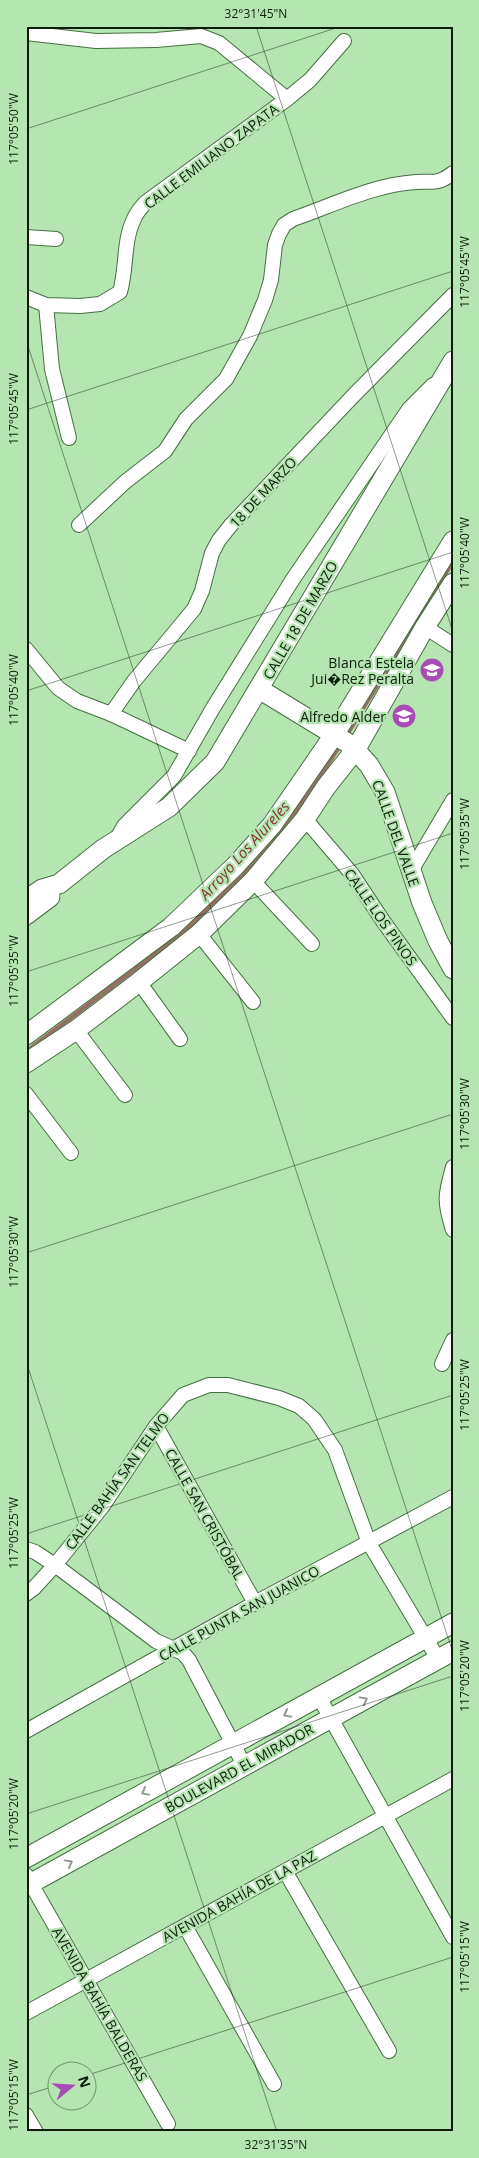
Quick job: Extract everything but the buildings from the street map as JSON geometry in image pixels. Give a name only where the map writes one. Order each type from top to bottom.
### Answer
[{"type":"main road","name":"CALLE 18 DE MARZO","points":[[26,916],[50,898],[59,884],[117,840],[169,807],[215,762],[451,365]]},
{"type":"main road","points":[[26,1063],[76,1030],[199,934],[253,881],[305,819],[326,787],[345,741],[453,541]]},
{"type":"main road","points":[[26,1035],[171,927],[235,866],[345,741],[425,627],[453,583]]},
{"type":"main road","name":"CALLE DEL VALLE","points":[[259,689],[345,741],[377,777],[385,792],[411,871],[438,941],[453,969]]},
{"type":"main road","name":"CALLE 18 DE MARZO","points":[[26,900],[42,889],[59,884]]},
{"type":"main road","name":"BOULEVARD EL MIRADOR","points":[[26,1858],[453,1623]]},
{"type":"main road","name":"BOULEVARD EL MIRADOR","points":[[28,1881],[445,1655]]},
{"type":"street","points":[[26,33],[96,42],[201,36],[219,43],[286,99],[310,80],[344,41]]},
{"type":"street","name":"CALLE EMILIANO ZAPATA","points":[[26,297],[46,306],[100,304],[120,292],[124,279],[128,232],[134,218],[145,203],[286,99]]},
{"type":"street","points":[[78,525],[125,482],[165,451],[186,419],[226,379],[250,336],[265,300],[271,280],[275,246],[284,225],[293,219],[363,192],[417,182],[440,182],[453,173]]},
{"type":"street","points":[[26,237],[56,239]]},
{"type":"street","name":"18 DE MARZO","points":[[111,714],[134,681],[194,609],[202,591],[212,553],[225,532],[353,396],[453,295]]},
{"type":"street","points":[[46,306],[52,369],[69,438]]},
{"type":"street","name":"CALLE 18 DE MARZO","points":[[117,840],[124,826],[174,776],[213,708],[293,579],[409,409],[451,365]]},
{"type":"street","points":[[425,627],[453,645]]},
{"type":"street","points":[[26,650],[58,688],[77,701],[111,714],[189,751]]},
{"type":"street","points":[[411,871],[453,800]]},
{"type":"street","name":"CALLE LOS PINOS","points":[[305,819],[352,874],[382,921],[453,1018]]},
{"type":"street","points":[[253,881],[312,944]]},
{"type":"street","points":[[199,934],[252,1002]]},
{"type":"street","points":[[139,982],[180,1039]]},
{"type":"street","points":[[76,1030],[126,1095]]},
{"type":"street","points":[[26,1094],[70,1153]]},
{"type":"street","points":[[453,1167],[445,1196],[446,1209],[453,1230]]},
{"type":"street","points":[[442,1364],[453,1340]]},
{"type":"street","name":"CALLE BAHÍA SAN TELMO","points":[[26,1594],[55,1565],[102,1507],[156,1426],[183,1395],[209,1385],[228,1385],[278,1398],[299,1406],[314,1419],[335,1450],[369,1543],[426,1638],[445,1655]]},
{"type":"street","name":"CALLE SAN CRISTÓBAL","points":[[156,1426],[255,1603]]},
{"type":"street","name":"CALLE PUNTA SAN JUANICO","points":[[26,1731],[255,1603],[453,1497]]},
{"type":"street","points":[[26,1549],[35,1552],[55,1565],[156,1641],[175,1649],[189,1660],[244,1765]]},
{"type":"street","points":[[319,1697],[453,1937]]},
{"type":"street","name":"AVENIDA BAHÍA DE LA PAZ","points":[[26,2013],[453,1780]]},
{"type":"street","points":[[285,1871],[389,2052]]},
{"type":"street","name":"AVENIDA BAHÍA BALDERAS","points":[[28,1881],[168,2124]]},
{"type":"street","points":[[185,1926],[274,2084]]},
{"type":"street","points":[[26,2115],[36,2132]]},
{"type":"waterway","name":"Arroyo Los Alureles","points":[[346,736],[453,561]]},
{"type":"waterway","name":"Arroyo Los Alureles","points":[[27,1051],[180,935],[235,883],[290,821],[341,744]]},
{"type":"place","name":"Blanca Estela Jui�Rez Peralta","points":[[432,670]]},
{"type":"place","name":"Alfredo Alder","points":[[404,716]]}]
